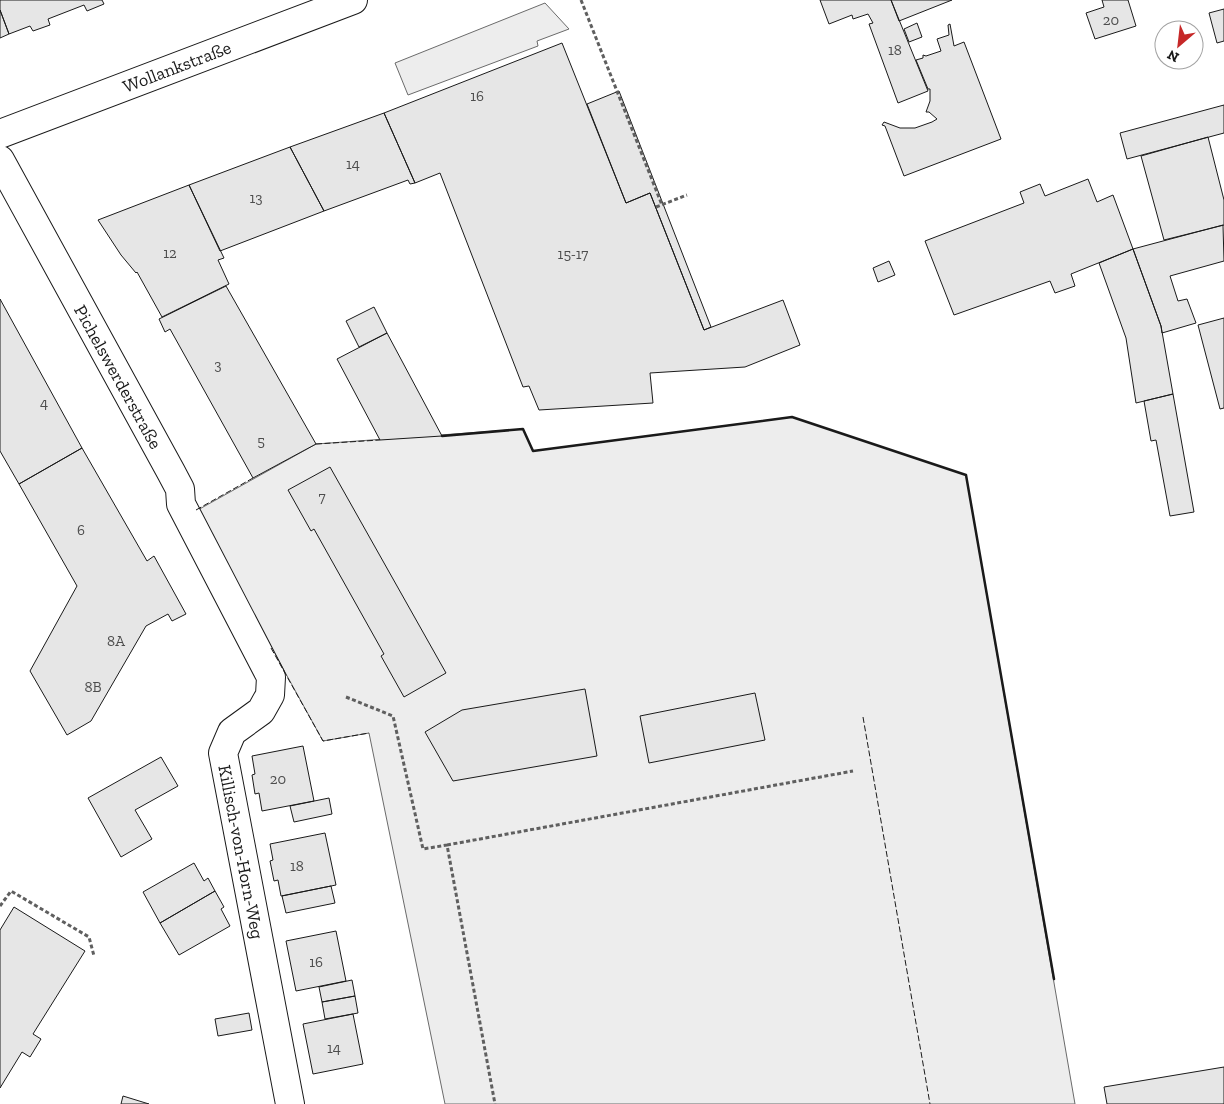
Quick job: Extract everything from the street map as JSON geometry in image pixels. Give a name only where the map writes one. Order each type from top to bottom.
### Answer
[{"type":"street","name":"Wollankstraße","points":[[0,134],[354,0]]},
{"type":"street","name":"Pichelswerderstraße","points":[[0,160],[180,489],[180,504],[229,595]]},
{"type":"street","name":"Killisch-von-Horn-Weg","points":[[229,595],[271,677],[270,695],[261,711],[232,732],[222,753],[290,1104]]},
{"type":"path","points":[[581,0],[662,205]]},
{"type":"path","points":[[656,207],[687,195]]},
{"type":"path","points":[[346,696],[392,716],[423,849],[853,771]]},
{"type":"path","points":[[447,845],[495,1104]]},
{"type":"path","points":[[0,906],[11,892],[89,937],[94,956]]},
{"type":"shaded area","points":[[545,3],[569,29],[537,41],[538,46],[408,95],[395,63]]},
{"type":"shaded area","points":[[792,417],[966,475],[1075,1104],[445,1104],[369,733],[323,741],[196,511],[316,444],[523,429],[533,451]]},
{"type":"building","points":[[0,0],[102,0],[104,4],[87,11],[84,5],[48,19],[50,25],[33,31],[30,26],[9,34],[0,10]]},
{"type":"building","points":[[820,0],[891,0],[928,91],[898,103],[869,24],[873,23],[868,14],[853,19],[852,15],[829,24]]},
{"type":"building","points":[[891,0],[952,0],[899,21]]},
{"type":"building","points":[[1102,0],[1128,0],[1136,26],[1095,39],[1086,13],[1104,7]]},
{"type":"building","points":[[1224,9],[1224,41],[1217,43],[1209,13]]},
{"type":"building","points":[[0,10],[9,34],[0,38]]},
{"type":"building","points":[[917,23],[922,37],[909,42],[904,29]]},
{"type":"building","points":[[950,24],[954,46],[964,42],[1001,139],[904,176],[885,126],[882,125],[884,122],[900,128],[915,128],[937,119],[929,112],[926,112],[930,101],[930,89],[928,89],[916,60],[923,58],[923,55],[926,56],[941,51],[937,39],[949,35],[948,25]]},
{"type":"building","points":[[562,43],[626,203],[650,193],[704,330],[783,300],[800,345],[745,367],[650,373],[653,403],[539,410],[529,386],[523,387],[440,173],[415,183],[384,113]]},
{"type":"building","points":[[619,91],[711,327],[704,330],[650,193],[626,203],[587,104]]},
{"type":"building","points":[[1224,105],[1224,133],[1127,159],[1120,133]]},
{"type":"building","points":[[384,113],[415,183],[410,184],[408,180],[324,211],[290,147]]},
{"type":"building","points":[[1208,137],[1224,200],[1224,225],[1164,240],[1141,156]]},
{"type":"building","points":[[290,147],[324,211],[220,251],[189,185]]},
{"type":"building","points":[[1088,179],[1097,202],[1113,195],[1133,249],[1071,274],[1075,286],[1055,293],[1050,281],[954,315],[925,241],[1024,203],[1020,192],[1040,184],[1045,196]]},
{"type":"building","points":[[189,185],[224,258],[218,260],[229,284],[162,317],[137,272],[121,255],[98,220]]},
{"type":"building","points":[[1223,225],[1224,261],[1170,276],[1178,301],[1187,299],[1196,323],[1162,333],[1133,249]]},
{"type":"building","points":[[1133,249],[1161,326],[1173,394],[1136,403],[1126,338],[1099,263]]},
{"type":"building","points":[[889,261],[895,275],[878,282],[873,268]]},
{"type":"building","points":[[226,286],[316,444],[253,478],[170,329],[165,332],[159,319]]},
{"type":"building","points":[[0,299],[82,448],[19,484],[0,451]]},
{"type":"building","points":[[374,307],[387,333],[359,347],[346,321]]},
{"type":"building","points":[[1224,318],[1224,408],[1220,409],[1198,325]]},
{"type":"building","points":[[387,333],[442,436],[380,440],[337,359]]},
{"type":"building","points":[[1173,394],[1194,512],[1170,516],[1156,440],[1151,441],[1144,401]]},
{"type":"building","points":[[82,448],[147,561],[154,556],[186,614],[172,621],[168,614],[146,626],[91,721],[67,735],[30,671],[77,586],[19,484]]},
{"type":"building","points":[[330,467],[446,673],[404,697],[381,656],[384,654],[314,529],[311,531],[288,490]]},
{"type":"building","points":[[585,689],[597,756],[453,781],[425,732],[462,710]]},
{"type":"building","points":[[755,693],[765,740],[649,763],[640,716]]},
{"type":"building","points":[[303,746],[314,801],[262,811],[259,793],[255,794],[252,775],[255,774],[252,756]]},
{"type":"building","points":[[161,757],[178,786],[135,810],[152,839],[121,857],[88,798]]},
{"type":"building","points":[[329,798],[332,814],[294,822],[290,806]]},
{"type":"building","points":[[325,833],[336,885],[281,896],[278,880],[274,881],[270,861],[273,860],[270,844]]},
{"type":"building","points":[[194,863],[204,881],[208,878],[215,891],[160,923],[143,892]]},
{"type":"building","points":[[331,886],[335,903],[286,913],[282,896]]},
{"type":"building","points":[[215,891],[224,907],[221,909],[230,926],[179,955],[160,923]]},
{"type":"building","points":[[14,907],[85,951],[33,1034],[41,1039],[30,1057],[22,1052],[0,1088],[0,930]]},
{"type":"building","points":[[336,931],[346,981],[296,991],[286,941]]},
{"type":"building","points":[[352,980],[355,996],[322,1002],[319,987]]},
{"type":"building","points":[[355,996],[358,1013],[325,1019],[322,1002]]},
{"type":"building","points":[[249,1013],[252,1030],[218,1036],[215,1019]]},
{"type":"building","points":[[353,1014],[363,1064],[313,1074],[303,1024]]},
{"type":"building","points":[[1224,1067],[1224,1104],[1107,1104],[1104,1087]]},
{"type":"building","points":[[123,1096],[149,1104],[121,1104]]},
{"type":"fence","points":[[316,444],[380,440]]},
{"type":"fence","points":[[196,510],[253,478]]},
{"type":"fence","points":[[271,648],[323,741],[369,733]]},
{"type":"fence","points":[[863,717],[930,1104]]},
{"type":"wall","points":[[442,436],[523,429],[533,451],[792,417],[966,475],[1054,979]]}]
